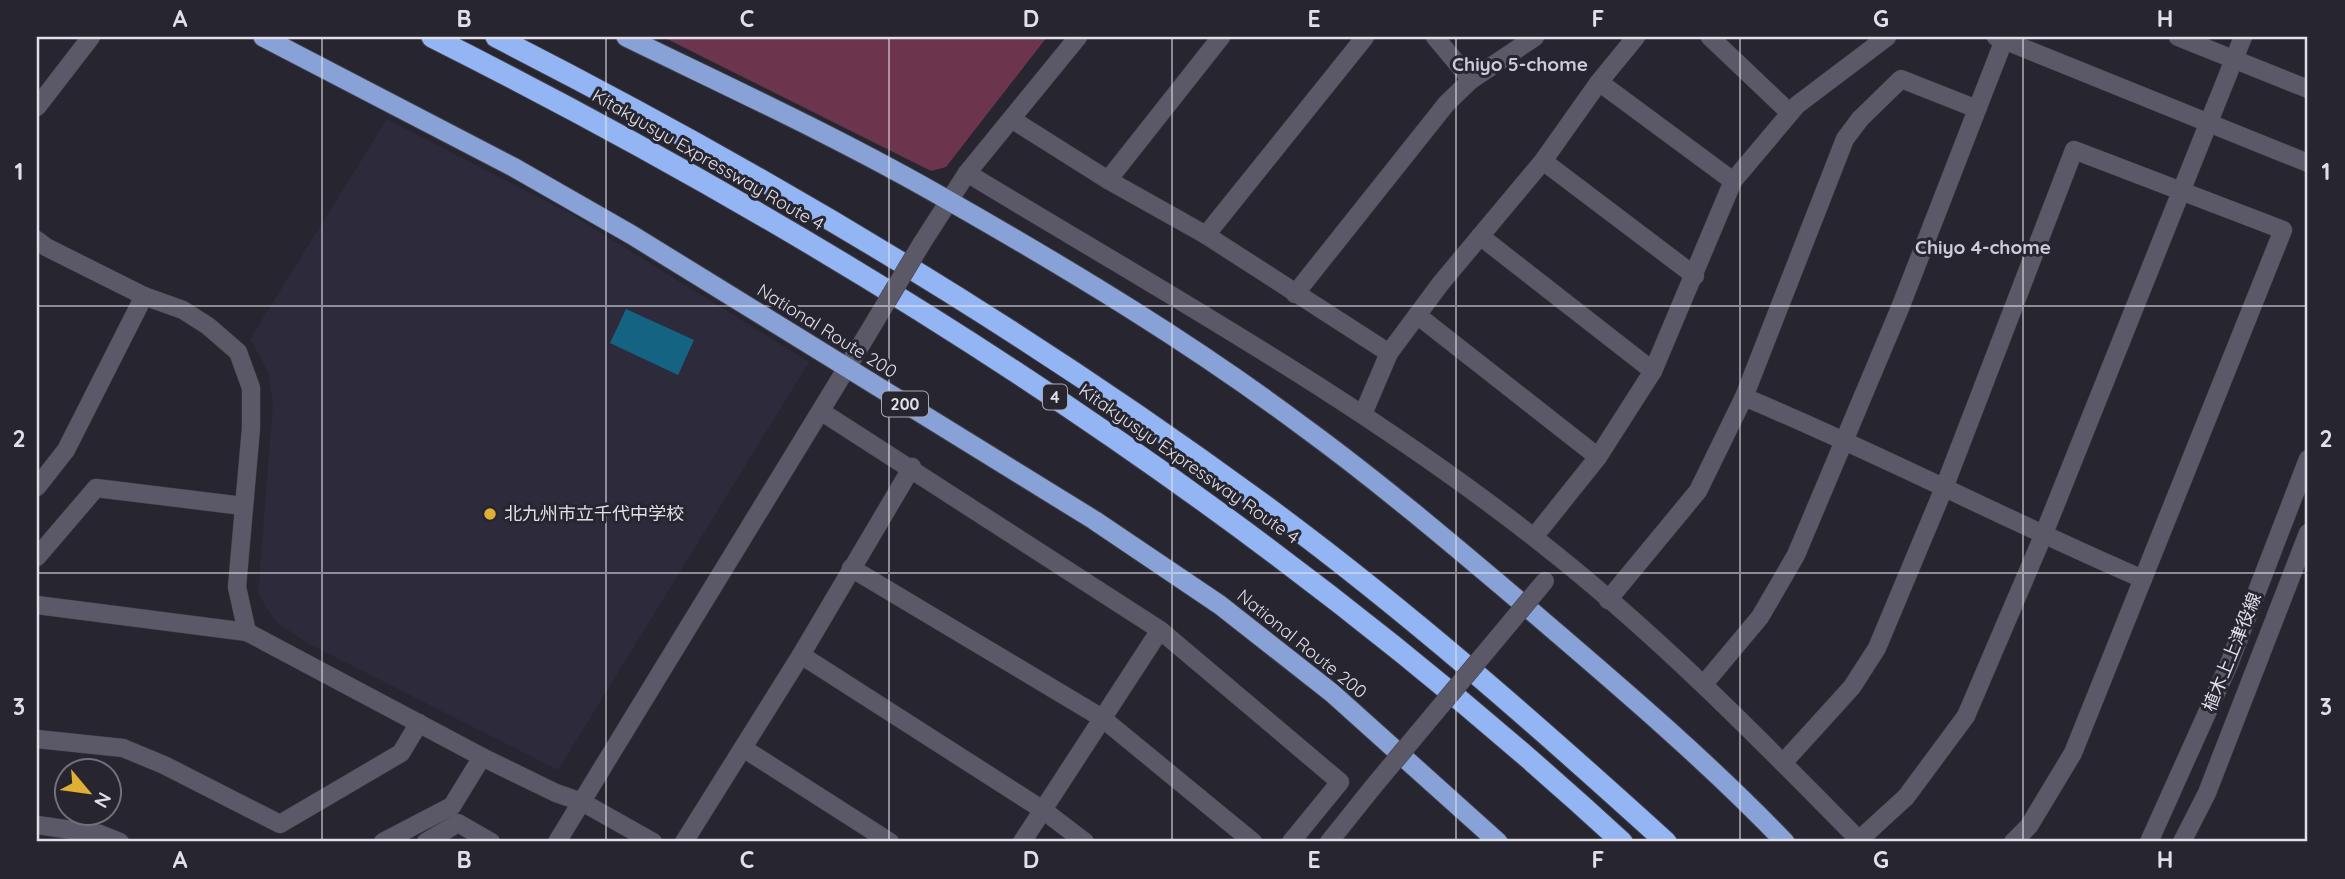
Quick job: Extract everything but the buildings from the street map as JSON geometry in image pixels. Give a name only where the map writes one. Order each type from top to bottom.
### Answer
[{"type":"highway","name":"National Route 200","points":[[263,37],[527,175],[632,234],[1094,520],[1220,605],[1332,693],[1456,802],[1497,842]]},
{"type":"highway","name":"Kitakyusyu Expressway Route 4","points":[[432,37],[729,194],[1065,403],[1240,525],[1385,638],[1545,772],[1622,842]]},
{"type":"highway","name":"Kitakyusyu Expressway Route 4","points":[[496,37],[744,169],[932,282],[1095,387],[1261,502],[1565,750],[1666,842]]},
{"type":"highway","points":[[626,37],[838,141],[949,201],[1128,307],[1305,427],[1451,543],[1604,673],[1749,804],[1785,842]]},
{"type":"street","points":[[37,107],[92,37]]},
{"type":"street","points":[[558,842],[967,173],[1013,120],[1078,37]]},
{"type":"street","points":[[1108,180],[1221,37]]},
{"type":"street","points":[[1206,235],[1365,37]]},
{"type":"street","points":[[1435,37],[1471,80]]},
{"type":"street","points":[[1295,294],[1447,103],[1471,80],[1535,37]]},
{"type":"street","points":[[1363,414],[1389,353],[1480,236],[1543,161],[1599,82],[1636,37]]},
{"type":"street","points":[[1710,37],[1790,113]]},
{"type":"street","points":[[1534,537],[1598,457],[1653,372],[1733,181],[1790,113],[1887,37]]},
{"type":"street","points":[[2178,37],[2308,89]]},
{"type":"street","points":[[967,173],[1363,414],[1534,537],[1704,684],[1860,841],[1906,797],[1966,716],[2043,536],[2243,37]]},
{"type":"street","points":[[1704,684],[1760,617],[1784,576],[1846,439],[1977,109],[2000,38],[2308,163]]},
{"type":"street","points":[[1608,600],[1698,491],[1744,397],[1845,139],[1860,119],[1901,79],[1977,109]]},
{"type":"street","points":[[1599,82],[1733,181]]},
{"type":"street","points":[[1013,120],[1108,180],[1206,235],[1389,353]]},
{"type":"street","points":[[1783,763],[1853,687],[1877,648],[1944,488],[2074,149],[2179,192],[2283,230],[2073,752],[2029,826],[2013,842]]},
{"type":"street","points":[[1543,161],[1695,276]]},
{"type":"street","points":[[1480,236],[1653,372]]},
{"type":"street","points":[[37,240],[144,296],[183,310],[208,326],[237,352],[251,388],[251,428],[237,587],[247,632]]},
{"type":"street","points":[[37,486],[66,450],[144,296]]},
{"type":"street","points":[[1417,315],[1598,457]]},
{"type":"street","points":[[1744,397],[1846,439],[2043,536],[2143,579]]},
{"type":"street","points":[[822,412],[912,467],[1160,630],[1340,782],[1291,842]]},
{"type":"street","name":"植木上上津役線","points":[[2149,842],[2228,664],[2308,459]]},
{"type":"street","points":[[684,842],[801,655],[912,467]]},
{"type":"street","points":[[37,557],[96,488],[243,506]]},
{"type":"street","name":"植木上上津役線","points":[[2182,842],[2207,793],[2308,533]]},
{"type":"street","points":[[1329,842],[1563,561]]},
{"type":"street","points":[[851,568],[1102,718],[1253,842]]},
{"type":"street","points":[[37,604],[247,632],[482,757],[556,793],[582,802],[653,842]]},
{"type":"street","points":[[1022,842],[1160,630]]},
{"type":"street","points":[[801,655],[1043,810],[1085,842]]},
{"type":"street","points":[[37,739],[123,748],[164,765],[280,824],[401,753],[419,723]]},
{"type":"street","points":[[743,748],[890,842]]},
{"type":"street","points":[[383,842],[452,806],[482,757]]},
{"type":"street","points":[[426,842],[458,823],[491,842]]},
{"type":"street","points":[[37,825],[100,834],[120,842]]},
{"type":"shaded area","points":[[663,37],[1047,37],[946,167],[931,171]]},
{"type":"shaded area","name":"北九州市立千代中学校","points":[[387,119],[569,213],[809,362],[558,770],[309,644],[277,623],[258,594],[273,404],[268,372],[250,339]]},
{"type":"water","points":[[626,309],[694,340],[678,375],[610,343]]},
{"type":"place","name":"北九州市立千代中学校","points":[[490,514]]},
{"type":"district","name":"Chiyo 5-chome","points":[[1520,64]]},
{"type":"district","name":"Chiyo 4-chome","points":[[1983,247]]}]
